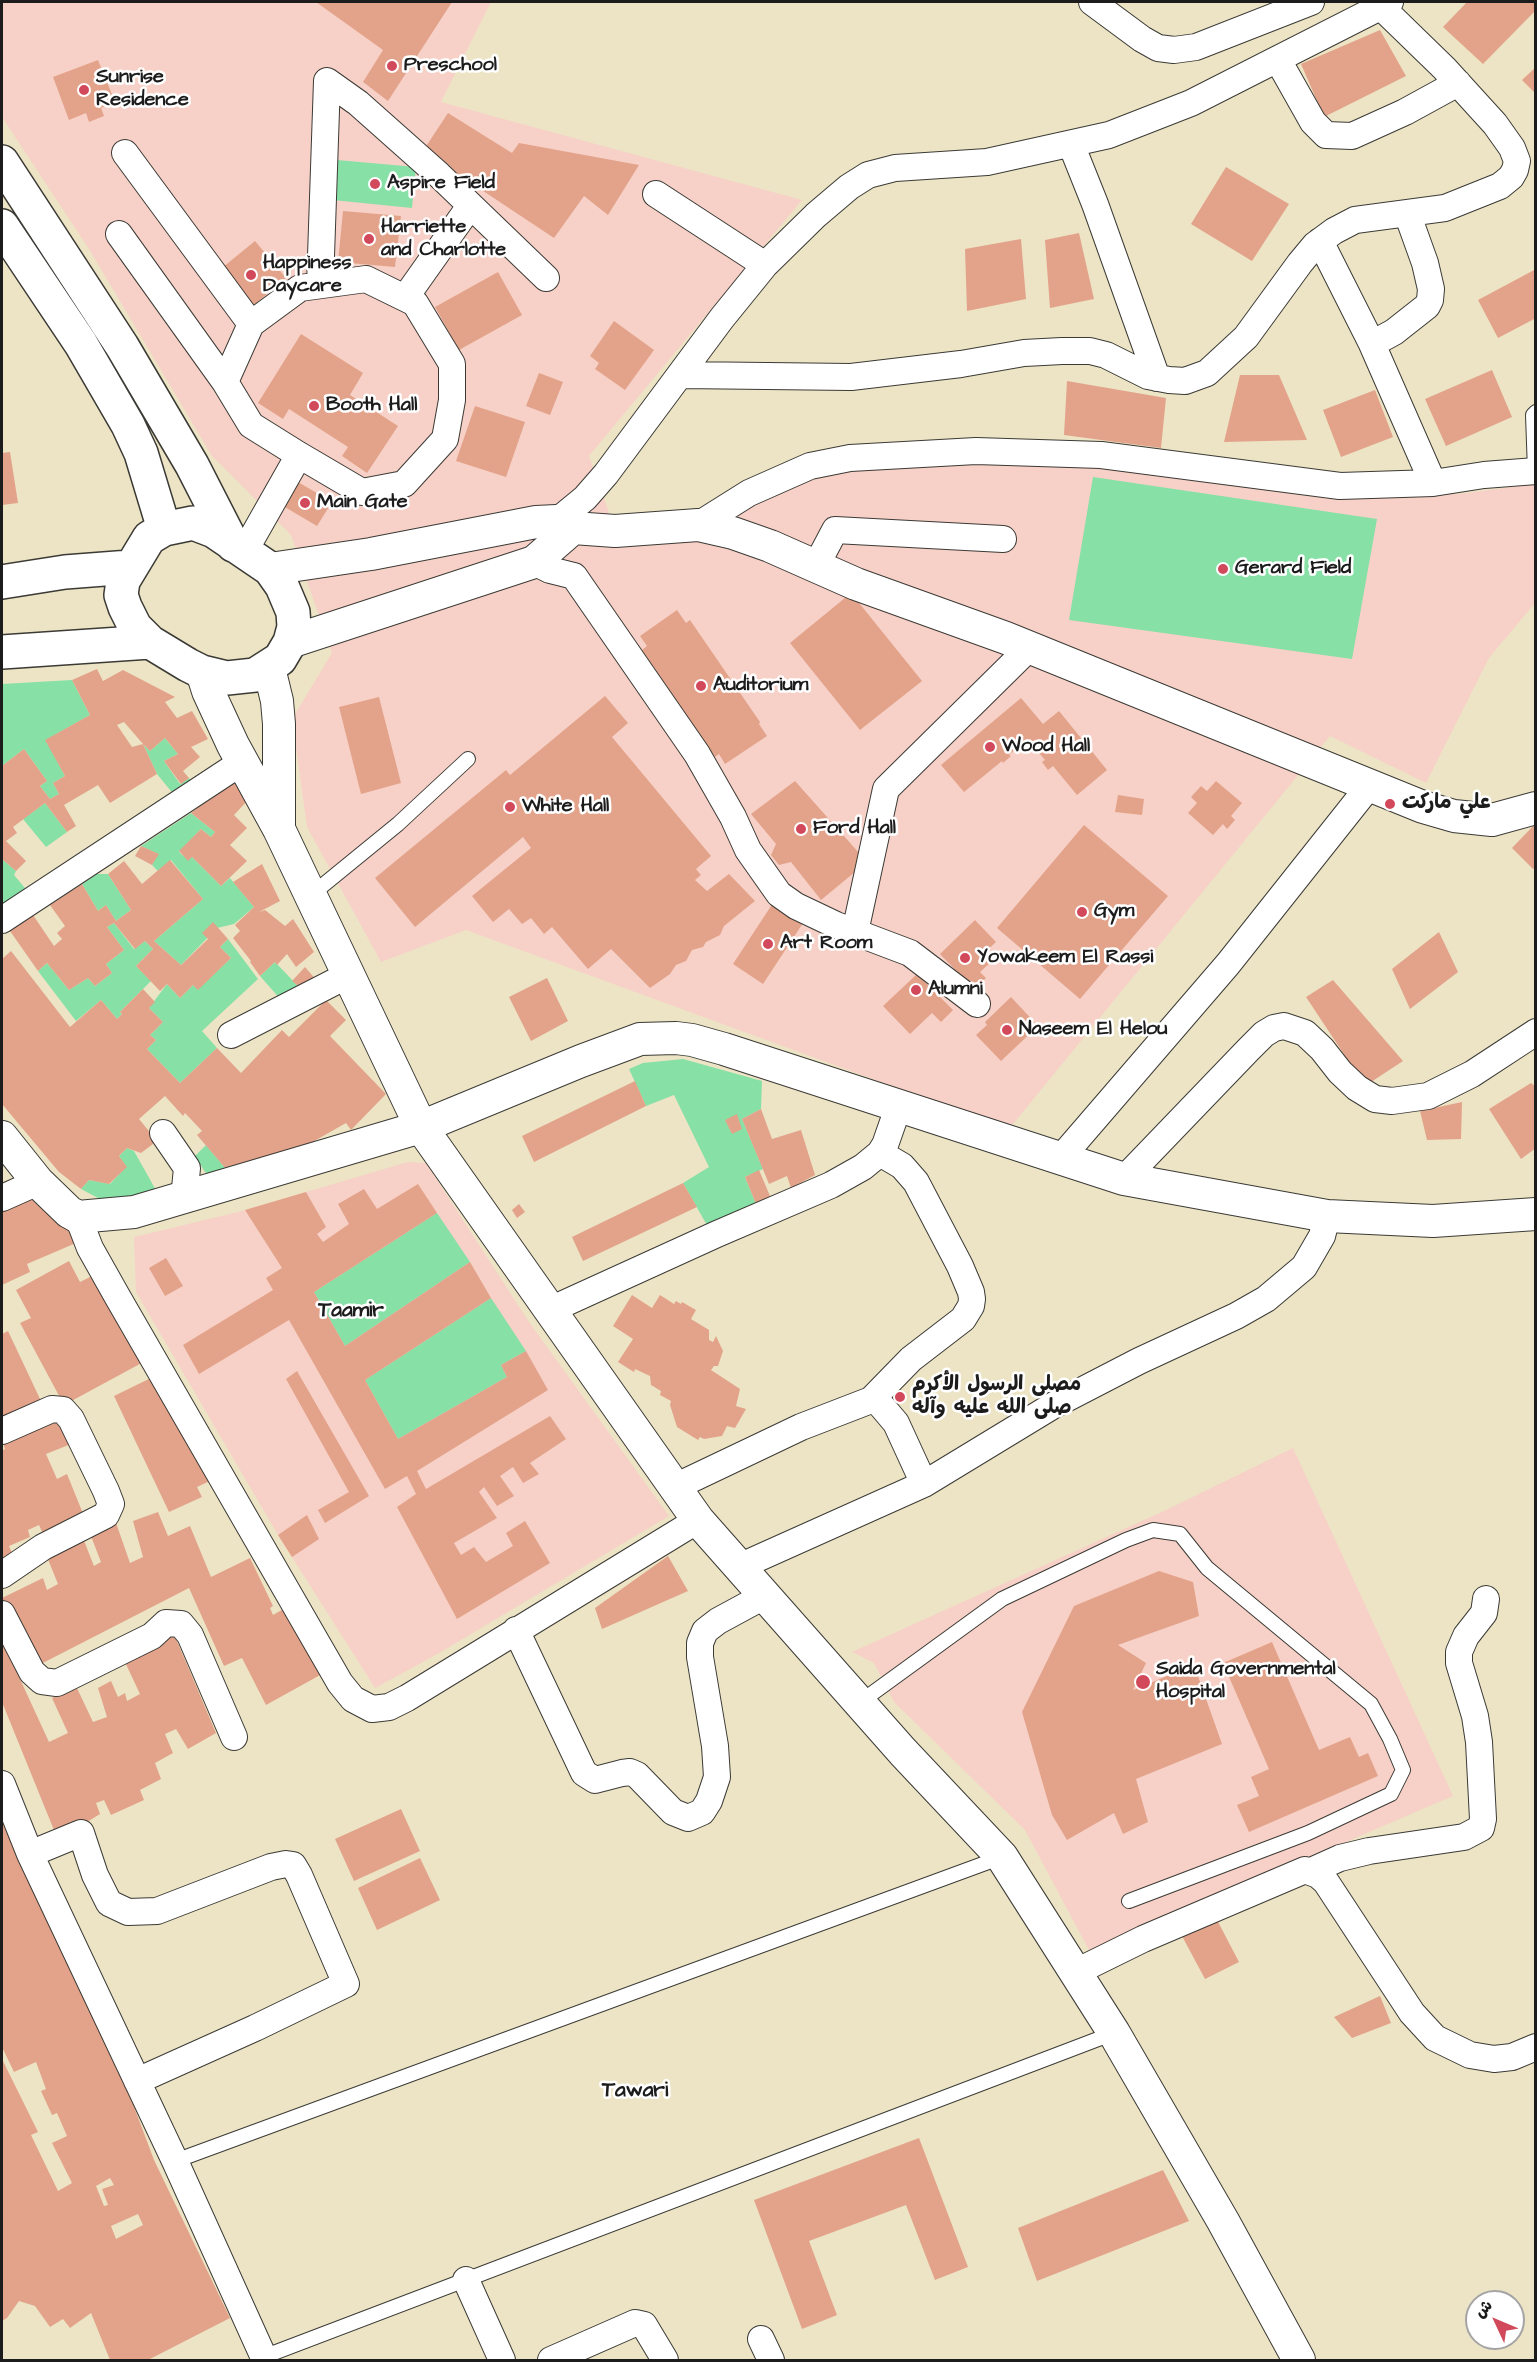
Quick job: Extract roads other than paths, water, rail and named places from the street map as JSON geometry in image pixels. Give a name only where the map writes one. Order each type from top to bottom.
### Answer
[{"type":"main road","points":[[2,162],[122,346],[177,440],[249,555]]},
{"type":"main road","points":[[2,226],[81,344],[128,425],[141,453],[164,529]]},
{"type":"main road","points":[[141,453],[177,440]]},
{"type":"main road","points":[[193,523],[214,531],[249,555],[282,586],[293,612],[294,627],[290,642],[280,659],[269,668],[255,675],[240,678],[227,678],[202,672],[150,642],[135,627],[121,595],[123,581],[149,538],[164,529],[193,523]]},
{"type":"main road","points":[[2,582],[65,572],[130,567]]},
{"type":"main road","points":[[2,652],[150,642]]},
{"type":"street","points":[[1092,2],[1142,39],[1158,48],[1174,50],[1196,47],[1311,2]]},
{"type":"street","points":[[290,642],[534,562],[606,474],[682,375],[722,318],[765,265],[816,215],[849,187],[868,175],[895,168],[987,162],[1109,135],[1191,103],[1278,60],[1382,3],[1495,124],[1512,148],[1517,161],[1511,177],[1500,186],[1470,199],[1445,208],[1355,220],[1320,242],[1280,288],[1246,337],[1207,373],[1185,381],[1148,376],[1106,355],[1090,351],[1024,353],[961,364],[851,376],[682,375]]},
{"type":"street","points":[[1278,60],[1313,122],[1326,135],[1353,136],[1405,112],[1458,83]]},
{"type":"street","points":[[320,285],[327,81],[357,103],[546,279]]},
{"type":"street","points":[[1071,144],[1095,204],[1157,378]]},
{"type":"street","points":[[125,153],[251,324]]},
{"type":"street","points":[[656,194],[765,265]]},
{"type":"street","points":[[405,298],[470,206]]},
{"type":"street","points":[[1372,344],[1394,332],[1427,306],[1430,300],[1431,289],[1425,263],[1407,213]]},
{"type":"street","points":[[119,234],[225,382],[251,425],[362,492],[404,484],[445,440],[452,400],[452,364],[415,303],[366,279],[300,288],[251,324],[225,382]]},
{"type":"street","points":[[1320,242],[1372,344],[1433,483]]},
{"type":"street","points":[[698,525],[749,493],[810,466],[850,458],[976,452],[1101,456],[1340,486],[1433,483],[1484,475],[1535,471]]},
{"type":"street","points":[[299,455],[249,555],[371,554],[523,523],[565,524],[615,531],[698,525],[733,533],[770,546],[856,584],[1030,648],[1423,807],[1454,816],[1492,820],[1536,808]]},
{"type":"street","points":[[816,566],[834,530],[1003,539]]},
{"type":"street","points":[[534,562],[550,570],[574,576],[697,754],[733,817],[748,850],[779,894],[796,906],[909,953],[977,1004]]},
{"type":"street","points":[[855,932],[886,789],[1030,648]]},
{"type":"street","points":[[269,668],[277,701],[279,724],[279,829]]},
{"type":"street","points":[[202,672],[208,691],[242,762],[279,829],[421,1127],[698,1520],[741,1566],[859,1703],[1002,1857],[1114,2033],[1218,2212],[1299,2361]]},
{"type":"street","points":[[2,920],[242,762]]},
{"type":"street","points":[[1060,1159],[1228,964],[1370,785]]},
{"type":"street","points":[[231,1035],[350,974]]},
{"type":"street","points":[[1124,1179],[1264,1034],[1274,1028],[1284,1026],[1305,1033],[1357,1088],[1375,1099],[1392,1101],[1428,1096],[1472,1074],[1536,1032]]},
{"type":"street","points":[[2,1137],[38,1182],[63,1208],[78,1217],[134,1212],[421,1127],[581,1061],[640,1039],[659,1037],[692,1040],[1124,1179],[1327,1216],[1433,1221],[1536,1214]]},
{"type":"street","points":[[550,1310],[831,1185],[863,1167],[880,1153],[891,1133],[899,1105]]},
{"type":"street","points":[[163,1133],[187,1168],[184,1198]]},
{"type":"street","points":[[675,1487],[801,1427],[871,1400],[894,1374],[963,1318],[971,1306],[971,1292],[960,1266],[916,1182],[902,1166],[880,1153]]},
{"type":"street","points":[[2,1198],[38,1182]]},
{"type":"street","points":[[741,1566],[924,1484],[1054,1405],[1266,1299],[1304,1267],[1322,1236],[1327,1216]]},
{"type":"street","points":[[78,1217],[90,1248],[340,1683],[352,1699],[372,1709],[389,1707],[698,1520]]},
{"type":"street","points":[[871,1400],[879,1403],[896,1422],[924,1484]]},
{"type":"street","points":[[2,1431],[52,1409],[63,1410],[71,1419],[111,1504],[106,1515],[44,1547],[2,1575]]},
{"type":"street","points":[[516,1630],[584,1773],[595,1780],[621,1773],[637,1775],[673,1812],[688,1818],[702,1812],[709,1801],[717,1777],[700,1643],[705,1631],[718,1621],[766,1595]]},
{"type":"street","points":[[1311,1871],[1340,1858],[1369,1851],[1464,1837],[1480,1828],[1483,1819],[1479,1742],[1475,1716],[1459,1663],[1459,1652],[1466,1636],[1484,1613],[1486,1599]]},
{"type":"street","points":[[2,1614],[32,1672],[42,1681],[57,1683],[152,1636],[166,1623],[181,1624],[190,1635],[234,1737]]},
{"type":"street","points":[[2,1784],[30,1854],[175,2161],[264,2359]]},
{"type":"street","points":[[30,1854],[81,1833],[95,1875],[109,1903],[128,1912],[157,1911],[271,1867],[293,1865],[299,1875],[346,1984],[137,2081]]},
{"type":"street","points":[[1076,1972],[1143,1939],[1305,1870],[1311,1871],[1326,1882],[1412,2013],[1435,2038],[1470,2055],[1494,2059],[1512,2057],[1536,2048]]},
{"type":"street","points":[[466,2280],[502,2361]]},
{"type":"street","points":[[551,2361],[635,2323],[644,2325],[665,2361]]},
{"type":"lane","points":[[1535,471],[1533,415],[1536,412]]},
{"type":"lane","points":[[311,895],[398,824],[468,759]]},
{"type":"lane","points":[[859,1703],[1002,1599],[1144,1533],[1153,1530],[1180,1534],[1207,1568],[1371,1704],[1390,1738],[1403,1770],[1391,1794],[1339,1819],[1129,1901]]},
{"type":"lane","points":[[175,2161],[1002,1857]]},
{"type":"lane","points":[[264,2359],[1114,2033]]},
{"type":"place","name":"Preschool","points":[[392,66]]},
{"type":"place","name":"Sunrise Residence","points":[[84,90]]},
{"type":"place","name":"Aspire Field","points":[[375,184]]},
{"type":"place","name":"Harriette and Charlotte","points":[[369,239]]},
{"type":"place","name":"Happiness Daycare","points":[[251,275]]},
{"type":"place","name":"Booth Hall","points":[[314,406]]},
{"type":"place","name":"Main Gate","points":[[305,503]]},
{"type":"place","name":"Gerard Field","points":[[1223,569]]},
{"type":"place","name":"Auditorium","points":[[701,686]]},
{"type":"place","name":"Wood Hall","points":[[990,747]]},
{"type":"place","name":"علي ماركت","points":[[1390,804]]},
{"type":"place","name":"White Hall","points":[[510,807]]},
{"type":"place","name":"Ford Hall","points":[[801,829]]},
{"type":"place","name":"Gym","points":[[1082,912]]},
{"type":"place","name":"Art Room","points":[[768,944]]},
{"type":"place","name":"Yowakeem El Rassi","points":[[965,958]]},
{"type":"place","name":"Alumni","points":[[916,990]]},
{"type":"place","name":"Naseem El Helou","points":[[1007,1030]]},
{"type":"place","name":"مصلى الرسول الأكرم صلى الله عليه وآله","points":[[900,1397]]},
{"type":"place","name":"Saida Governmental Hospital","points":[[1143,1682]]},
{"type":"district","name":"Taamir","points":[[351,1312]]},
{"type":"district","name":"Tawari","points":[[635,2092]]}]
